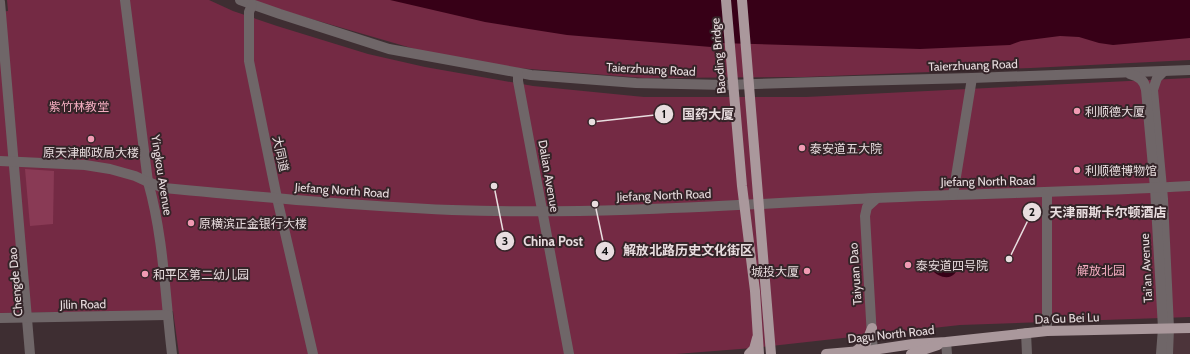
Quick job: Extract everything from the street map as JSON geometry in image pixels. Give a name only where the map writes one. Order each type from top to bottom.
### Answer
[{"type":"main road","name":"Baoding Bridge","points":[[726,0],[742,186],[759,333],[765,354]]},
{"type":"main road","points":[[742,0],[769,332],[765,354]]},
{"type":"main road","points":[[855,352],[866,343],[872,328]]},
{"type":"main road","name":"Da Gu Bei Lu","points":[[946,342],[1047,331],[1190,328]]},
{"type":"main road","points":[[749,354],[755,346],[759,333]]},
{"type":"main road","name":"Dagu North Road","points":[[826,354],[873,352],[913,344],[946,342]]},
{"type":"main road","name":"Dagu North Road","points":[[911,354],[930,349],[946,342]]},
{"type":"street","name":"Yingkou Avenue","points":[[125,0],[148,182],[152,196],[160,244],[172,354]]},
{"type":"street","name":"Taierzhuang Road","points":[[240,0],[389,49],[518,73],[636,83],[725,85],[1190,70]]},
{"type":"street","points":[[0,2],[13,161],[29,318],[30,354]]},
{"type":"street","name":"大同道","points":[[252,4],[249,12],[249,61],[277,198],[313,354]]},
{"type":"street","name":"Tai'an Avenue","points":[[1164,71],[1155,82],[1153,90],[1168,354]]},
{"type":"street","name":"Tai'an Avenue","points":[[1127,72],[1139,76],[1145,86],[1152,165],[1159,188]]},
{"type":"street","name":"Dalian Avenue","points":[[518,73],[518,81],[569,354]]},
{"type":"street","points":[[953,195],[972,78]]},
{"type":"street","name":"Jiefang North Road","points":[[0,161],[104,168],[126,173],[164,188],[445,210],[595,211],[1190,186]]},
{"type":"street","points":[[1130,189],[1141,186],[1147,181],[1151,174],[1152,165]]},
{"type":"street","points":[[757,184],[766,198],[779,203]]},
{"type":"street","points":[[1047,193],[1047,331]]},
{"type":"street","name":"Taiyuan Dao","points":[[873,352],[865,216],[867,207],[877,198]]},
{"type":"street","name":"Jilin Road","points":[[0,318],[167,315]]},
{"type":"street","name":"Chengde Dao","points":[[29,318],[35,354]]},
{"type":"street","name":"Tai'an Avenue","points":[[1161,354],[1166,328]]},
{"type":"street","points":[[1026,333],[1027,354]]},
{"type":"street","points":[[946,342],[947,354]]},
{"type":"shaded area","points":[[390,0],[1190,0],[1190,38],[1113,45],[1099,43],[1079,37],[1060,36],[1021,41],[1010,45],[920,49],[718,43],[711,47],[567,35],[485,22]]},
{"type":"shaded area","points":[[25,169],[54,171],[53,224],[30,226]]},
{"type":"shaded area","points":[[940,258],[957,262],[956,272],[953,275],[949,277],[940,276],[932,270],[932,264]]},
{"type":"shaded area","points":[[1165,330],[1190,331],[1190,354],[1164,354]]},
{"type":"green space","points":[[7,0],[209,0],[233,11],[277,26],[368,54],[425,67],[533,86],[644,97],[806,97],[1190,78],[1190,317],[960,325],[753,348],[676,354],[179,354],[173,311],[0,313],[0,12],[8,11]]},
{"type":"green space","points":[[254,0],[1190,0],[1190,60],[805,77],[644,78],[517,68],[432,54],[277,9]]},
{"type":"place","name":"利顺德大厦","points":[[1077,111]]},
{"type":"place","name":"国药大厦","points":[[592,122]]},
{"type":"place","name":"原天津邮政局大楼","points":[[91,139]]},
{"type":"place","name":"泰安道五大院","points":[[802,148]]},
{"type":"place","name":"利顺德博物馆","points":[[1077,170]]},
{"type":"place","name":"China Post","points":[[494,186]]},
{"type":"place","name":"解放北路历史文化街区","points":[[595,204]]},
{"type":"place","name":"原横滨正金银行大楼","points":[[191,223]]},
{"type":"place","name":"天津丽斯卡尔顿酒店","points":[[1009,259]]},
{"type":"place","name":"泰安道四号院","points":[[908,265]]},
{"type":"place","name":"城投大厦","points":[[807,271]]},
{"type":"place","name":"和平区第二幼儿园","points":[[145,274]]},
{"type":"park label","name":"紫竹林教堂","points":[[79,106]]},
{"type":"park label","name":"解放北园","points":[[1101,270]]}]
